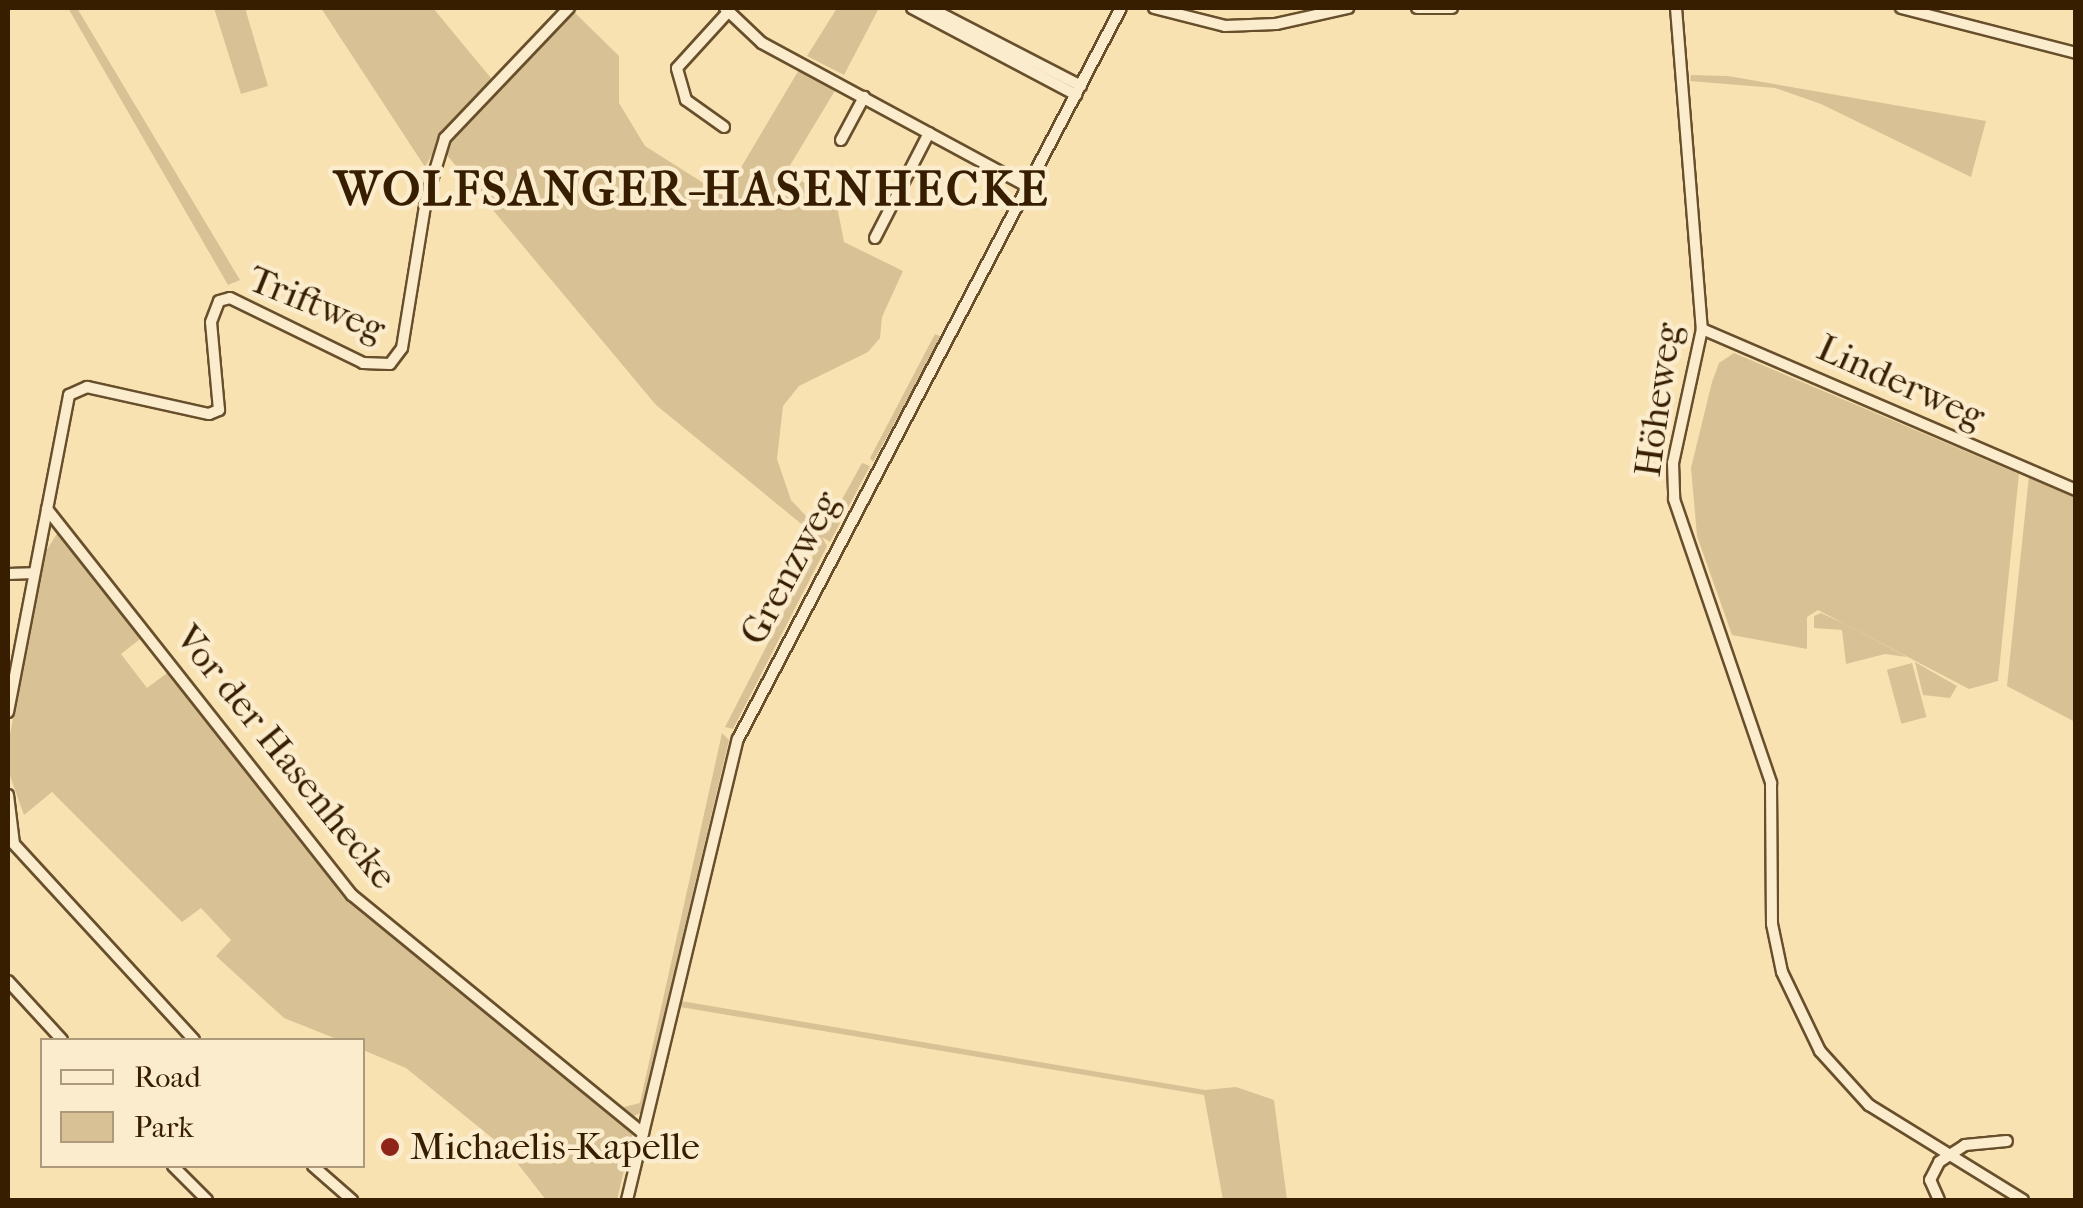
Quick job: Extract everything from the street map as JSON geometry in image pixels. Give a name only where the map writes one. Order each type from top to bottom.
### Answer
[{"type":"street","name":"Triftweg","points":[[8,712],[64,404],[78,388],[209,414],[219,410],[211,322],[219,300],[240,299],[363,362],[390,364],[402,348],[426,200],[445,138],[570,8]]},
{"type":"street","points":[[912,8],[1079,91]]},
{"type":"street","points":[[930,8],[1079,91]]},
{"type":"street","name":"Grenzweg","points":[[628,1200],[738,738],[1121,8]]},
{"type":"street","points":[[1154,8],[1225,26],[1276,24],[1348,8]]},
{"type":"street","points":[[1417,8],[1452,8]]},
{"type":"street","name":"Höheweg","points":[[1676,8],[1702,328],[1673,463],[1674,499],[1770,783],[1772,904],[1782,972],[1820,1052],[1870,1104],[2023,1200]]},
{"type":"street","points":[[1901,8],[2076,53]]},
{"type":"street","points":[[724,127],[686,100],[677,68],[726,10],[762,42],[1027,186]]},
{"type":"street","points":[[841,140],[864,97]]},
{"type":"street","points":[[875,238],[928,133]]},
{"type":"street","name":"Linderweg","points":[[1702,328],[2076,490]]},
{"type":"street","name":"Vor der Hasenhecke","points":[[47,509],[352,895],[643,1132]]},
{"type":"street","points":[[8,574],[33,573]]},
{"type":"street","points":[[8,795],[11,845],[192,1038]]},
{"type":"street","points":[[8,981],[60,1038]]},
{"type":"street","points":[[1939,1200],[1930,1180],[1947,1155],[1965,1145],[2006,1141]]},
{"type":"street","points":[[175,1168],[206,1200]]},
{"type":"street","points":[[315,1168],[352,1200]]},
{"type":"green space","points":[[68,8],[77,8],[240,280],[228,285]]},
{"type":"green space","points":[[214,8],[245,8],[268,86],[241,94]]},
{"type":"green space","points":[[321,8],[433,8],[500,89],[572,10],[619,56],[619,103],[645,146],[724,196],[800,68],[836,89],[786,172],[836,201],[844,242],[903,271],[882,317],[880,338],[868,352],[799,386],[783,406],[777,459],[791,500],[823,534],[862,463],[870,466],[830,542],[822,537],[827,546],[733,729],[725,727],[821,540],[656,405],[446,154],[434,151],[425,167]]},
{"type":"green space","points":[[837,8],[879,8],[844,75],[807,56]]},
{"type":"green space","points":[[1691,75],[1728,76],[1986,121],[1971,177],[1821,104],[1775,88],[1690,81]]},
{"type":"green space","points":[[935,334],[942,337],[873,462],[870,458]]},
{"type":"green space","points":[[1734,353],[2019,474],[1998,681],[1969,689],[1818,610],[1807,617],[1807,649],[1732,635],[1697,536],[1691,468],[1719,363]]},
{"type":"green space","points":[[2029,476],[2075,496],[2075,722],[2007,686]]},
{"type":"green space","points":[[60,529],[144,636],[121,654],[147,688],[171,670],[352,902],[633,1133],[617,1200],[546,1200],[507,1150],[406,1068],[365,1051],[365,1038],[334,1038],[284,1018],[216,956],[231,940],[201,908],[182,922],[52,792],[24,815],[8,770],[8,745],[44,554]]},
{"type":"green space","points":[[1821,613],[1907,657],[1885,654],[1846,664],[1842,630],[1814,628],[1814,616]]},
{"type":"green space","points":[[1915,662],[1957,686],[1950,698],[1923,695]]},
{"type":"green space","points":[[1912,663],[1926,717],[1901,724],[1887,670]]},
{"type":"green space","points":[[722,733],[729,740],[641,1113],[631,1117],[620,1108],[640,1103]]},
{"type":"green space","points":[[681,1001],[1205,1090],[1236,1087],[1274,1100],[1287,1200],[1223,1200],[1204,1095],[680,1007]]},
{"type":"place","name":"Michaelis-Kapelle","points":[[390,1147]]},
{"type":"district","name":"WOLFSANGER-HASENHECKE","points":[[692,190]]}]
